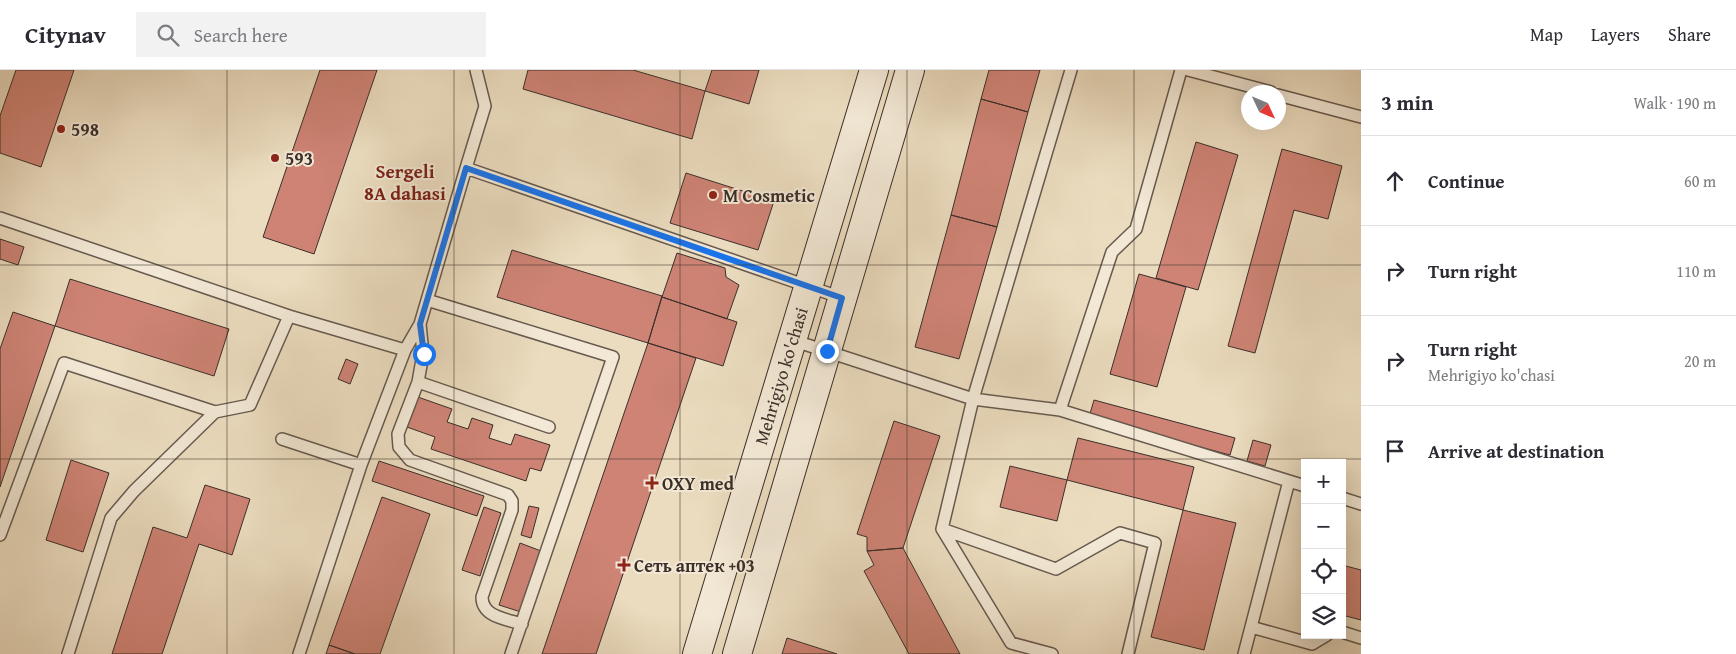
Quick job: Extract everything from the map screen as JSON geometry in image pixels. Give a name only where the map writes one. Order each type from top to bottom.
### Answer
[{"type":"main road","name":"Mehrigiyo ko'chasi","points":[[697,654],[874,70]]},
{"type":"main road","name":"Mehrigiyo ko'chasi","points":[[737,654],[910,70]]},
{"type":"lane","points":[[299,654],[361,465],[405,350],[420,324],[485,106],[476,70]]},
{"type":"lane","points":[[1052,654],[1011,642],[942,529],[973,399],[1071,70]]},
{"type":"lane","points":[[1060,410],[1112,252],[1136,229],[1181,70]]},
{"type":"lane","points":[[1188,70],[1245,85]]},
{"type":"lane","points":[[1286,96],[1361,117]]},
{"type":"lane","points":[[466,168],[842,298]]},
{"type":"lane","points":[[0,218],[289,316],[405,350]]},
{"type":"lane","points":[[427,300],[613,357],[511,654]]},
{"type":"lane","points":[[0,535],[64,363],[216,412],[250,405],[289,316]]},
{"type":"lane","points":[[420,324],[424,354],[418,382],[398,434],[400,447],[410,460],[508,495],[512,501],[512,510],[482,598],[482,604],[484,610],[491,614],[522,624]]},
{"type":"lane","points":[[792,340],[973,399],[1060,410],[1301,485]]},
{"type":"lane","points":[[418,382],[549,427]]},
{"type":"lane","points":[[68,654],[111,518],[134,491],[216,412]]},
{"type":"lane","points":[[282,439],[361,465]]},
{"type":"lane","points":[[1244,654],[1289,481]]},
{"type":"lane","points":[[1346,499],[1361,504]]},
{"type":"lane","points":[[942,529],[1056,569],[1120,533],[1155,543],[1128,654]]},
{"type":"lane","points":[[1252,627],[1312,644],[1320,639]]},
{"type":"lane","points":[[1346,633],[1361,638]]},
{"type":"building","points":[[16,70],[74,70],[41,167],[0,153],[0,116]]},
{"type":"building","points":[[320,70],[377,70],[314,254],[263,237]]},
{"type":"building","points":[[528,70],[633,70],[705,91],[692,139],[523,89]]},
{"type":"building","points":[[712,70],[759,70],[749,104],[705,91]]},
{"type":"building","points":[[989,70],[1040,70],[1028,112],[981,99]]},
{"type":"building","points":[[981,99],[1028,112],[997,227],[951,215]]},
{"type":"building","points":[[1196,142],[1238,155],[1198,290],[1156,278]]},
{"type":"building","points":[[1282,149],[1342,166],[1328,219],[1294,210],[1255,353],[1228,346]]},
{"type":"building","points":[[686,173],[774,201],[758,250],[670,223]]},
{"type":"building","points":[[951,215],[997,227],[959,359],[915,347]]},
{"type":"building","points":[[0,239],[24,247],[18,265],[0,259]]},
{"type":"building","points":[[512,250],[662,296],[648,343],[497,297]]},
{"type":"building","points":[[677,253],[725,268],[726,277],[739,285],[727,319],[662,297]]},
{"type":"building","points":[[1139,274],[1186,287],[1157,387],[1110,374]]},
{"type":"building","points":[[70,279],[229,329],[214,376],[55,326]]},
{"type":"building","points":[[662,297],[737,322],[723,366],[648,343]]},
{"type":"building","points":[[13,312],[55,326],[0,487],[0,349]]},
{"type":"building","points":[[648,343],[696,358],[596,654],[542,654]]},
{"type":"building","points":[[346,359],[358,364],[350,384],[338,379]]},
{"type":"building","points":[[415,396],[452,409],[447,422],[468,429],[472,418],[493,425],[489,438],[511,445],[515,434],[550,445],[541,471],[530,468],[526,481],[431,449],[435,437],[404,426]]},
{"type":"building","points":[[1094,400],[1235,438],[1230,455],[1089,417]]},
{"type":"building","points":[[894,421],[940,436],[903,548],[867,551],[867,537],[857,534]]},
{"type":"building","points":[[1078,438],[1194,467],[1183,510],[1067,480]]},
{"type":"building","points":[[1253,440],[1271,445],[1265,466],[1247,461]]},
{"type":"building","points":[[71,460],[109,473],[83,552],[46,540]]},
{"type":"building","points":[[379,461],[484,496],[477,516],[372,481]]},
{"type":"building","points":[[1010,466],[1067,480],[1057,521],[1000,507]]},
{"type":"building","points":[[205,485],[250,499],[232,555],[199,544],[162,654],[112,654],[153,527],[187,538]]},
{"type":"building","points":[[382,497],[430,514],[380,654],[355,654],[329,645]]},
{"type":"building","points":[[529,506],[539,508],[531,538],[521,535]]},
{"type":"building","points":[[484,507],[501,513],[480,576],[462,570]]},
{"type":"building","points":[[1183,510],[1236,523],[1204,650],[1151,637]]},
{"type":"building","points":[[520,543],[541,551],[521,612],[499,605]]},
{"type":"building","points":[[903,548],[960,654],[909,654],[864,571],[874,565],[867,551]]},
{"type":"building","points":[[1346,566],[1361,570],[1361,620],[1346,616]]},
{"type":"building","points":[[787,638],[837,654],[782,654]]},
{"type":"building","points":[[329,645],[355,654],[326,654]]},
{"type":"place","name":"598","points":[[61,129]]},
{"type":"place","name":"593","points":[[275,158]]},
{"type":"place","name":"M Cosmetic","points":[[713,195]]},
{"type":"place","name":"OXY med","points":[[652,483]]},
{"type":"place","name":"Сеть аптек +03","points":[[624,565]]},
{"type":"district","name":"Sergeli 8A dahasi","points":[[405,182]]},
{"type":"route","points":[[424,354],[420,324],[466,168],[842,298],[827,351]]}]
